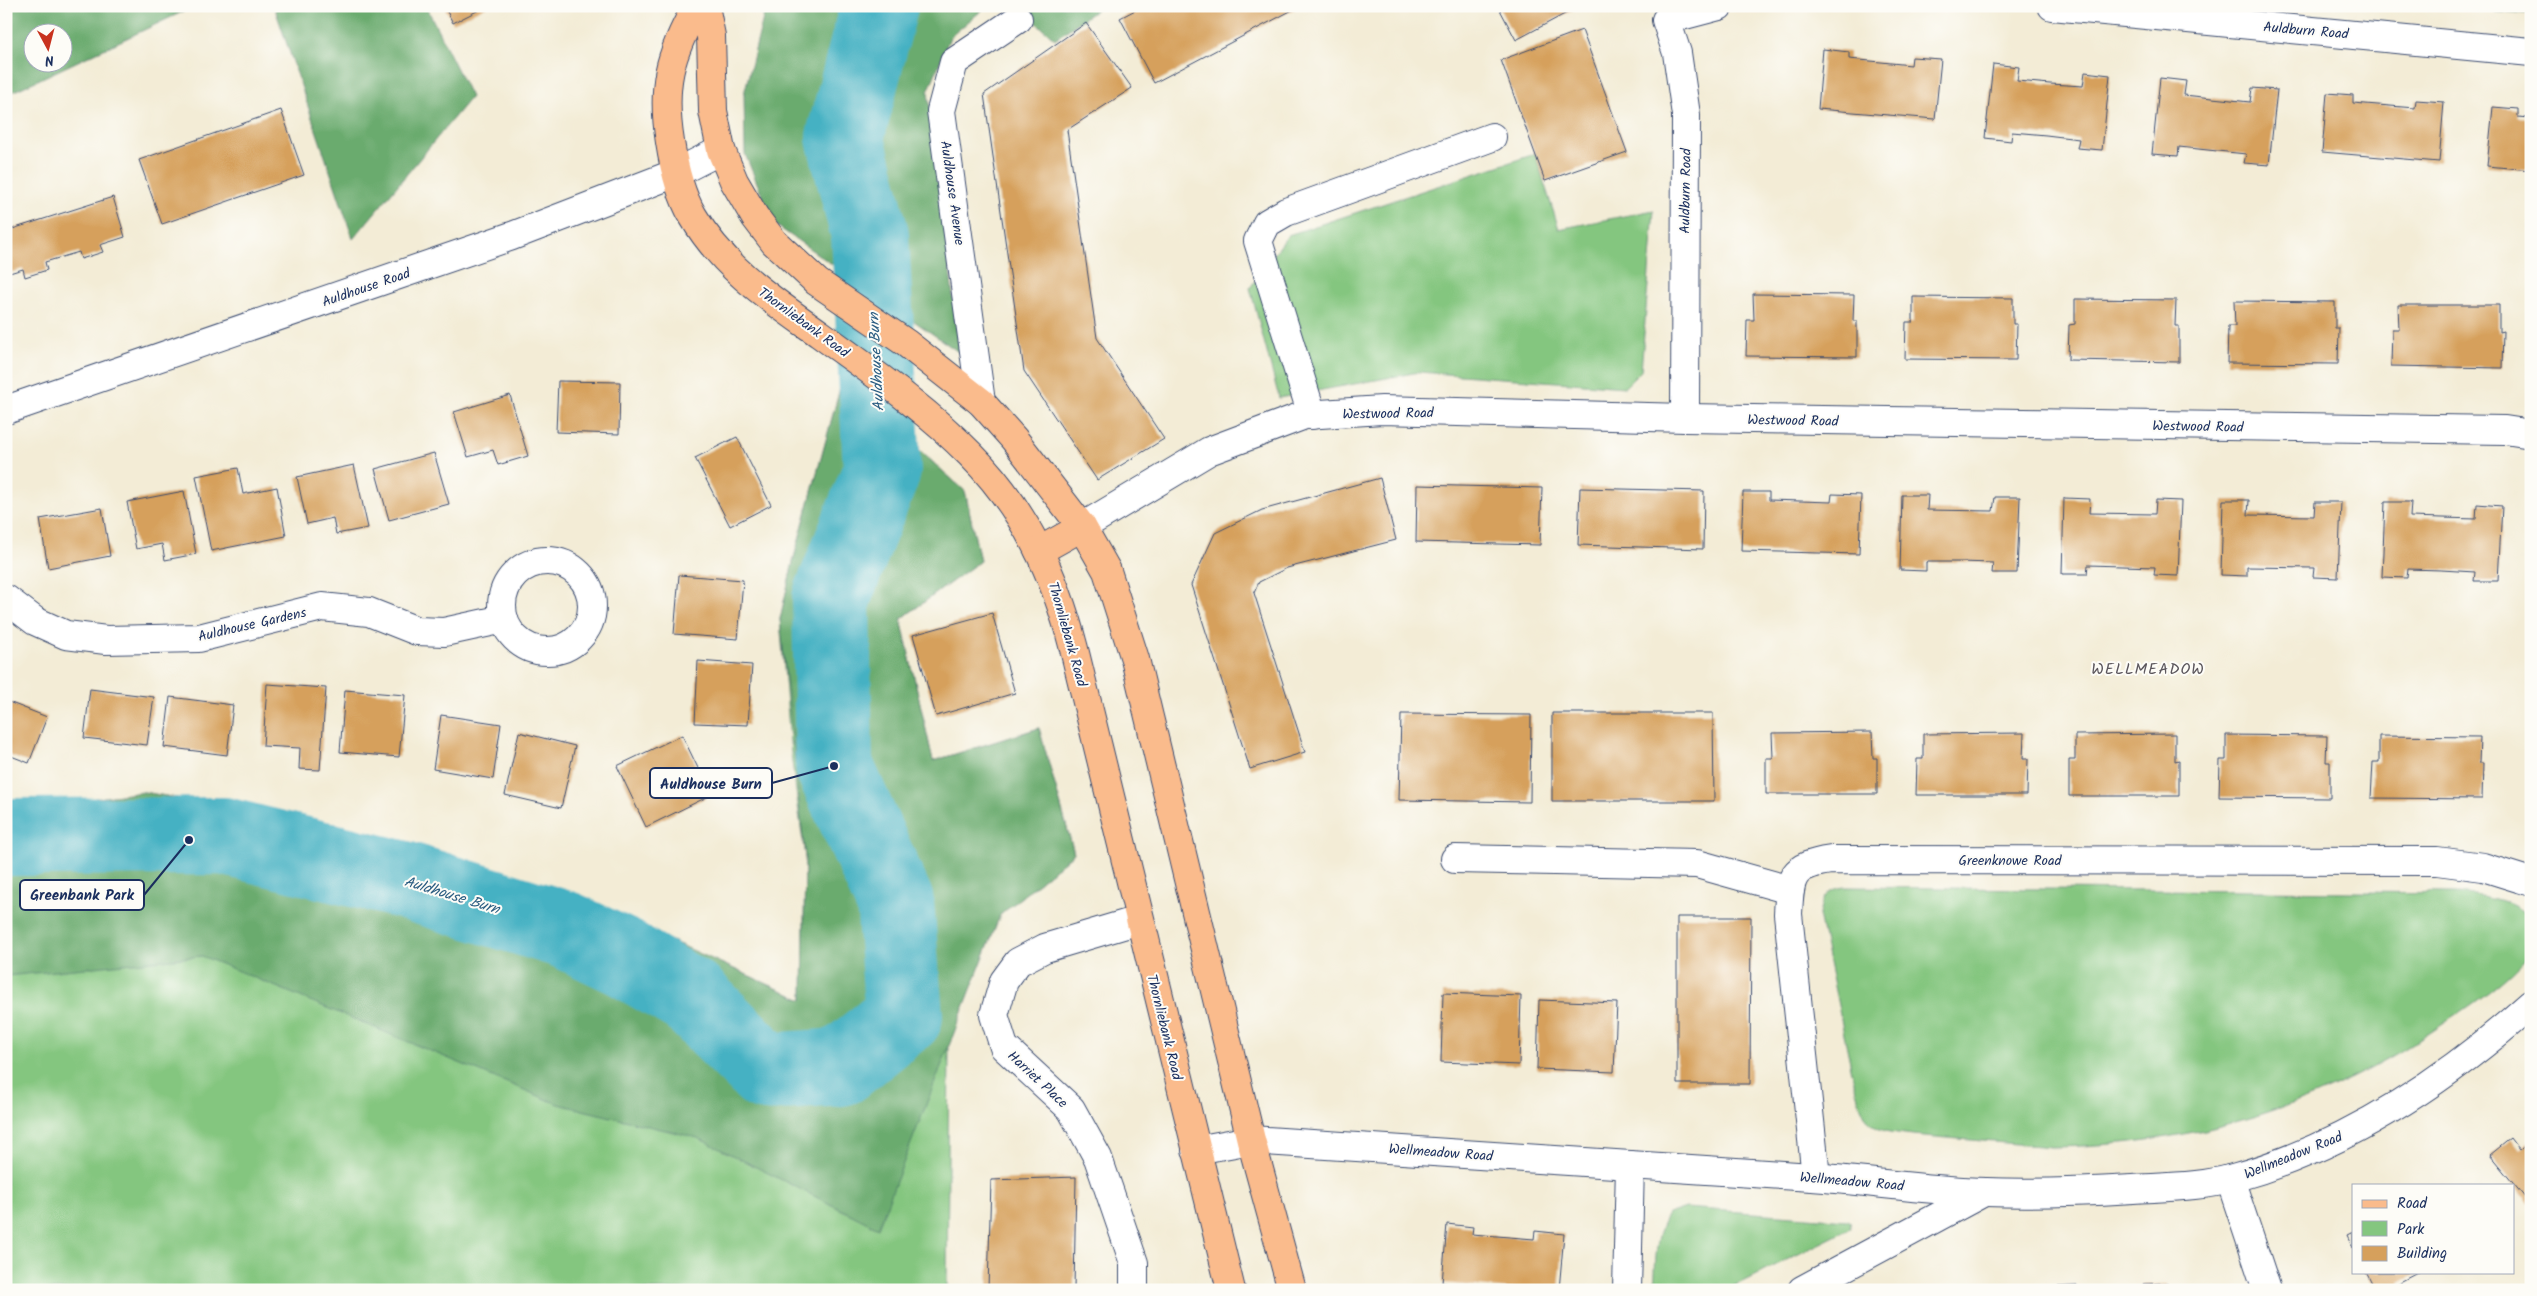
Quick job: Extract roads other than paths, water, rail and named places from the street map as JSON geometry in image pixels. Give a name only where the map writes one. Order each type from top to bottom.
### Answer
[{"type":"main road","name":"Thornliebank Road","points":[[697,6],[674,54],[666,84],[666,118],[676,173],[692,215],[732,267],[769,298],[912,400],[971,454],[1004,495],[1039,552],[1062,601],[1230,1290]]},
{"type":"main road","points":[[705,6],[711,36],[712,111],[721,150],[734,182],[755,218],[774,242],[817,282],[906,343],[981,402],[1014,439],[1082,526],[1107,572],[1135,659],[1251,1140],[1292,1290]]},
{"type":"main road","points":[[1039,552],[1082,526]]},
{"type":"street","name":"Auldburn Road","points":[[1685,418],[1686,115],[1677,53],[1663,13],[1719,6]]},
{"type":"street","name":"Auldburn Road","points":[[2052,6],[2531,52]]},
{"type":"street","name":"Auldhouse Avenue","points":[[981,402],[942,111],[954,62],[1018,19]]},
{"type":"street","points":[[1312,415],[1258,241],[1266,223],[1286,212],[1492,137]]},
{"type":"street","name":"Auldhouse Road","points":[[6,410],[512,236],[676,173],[721,150]]},
{"type":"street","name":"Westwood Road","points":[[1082,526],[1209,450],[1305,416],[1382,410],[1685,418],[2505,430],[2531,434]]},
{"type":"street","name":"Auldhouse Gardens","points":[[6,598],[35,621],[66,634],[106,640],[199,638],[322,607],[369,612],[417,631],[444,632],[504,619]]},
{"type":"street","points":[[1455,859],[1697,864],[1790,890]]},
{"type":"street","name":"Greenknowe Road","points":[[1816,1177],[1788,914],[1790,890],[1795,874],[1808,864],[1831,860],[2437,861],[2483,867],[2531,882]]},
{"type":"street","name":"Harriet Place","points":[[1134,1290],[1134,1263],[1098,1158],[1071,1109],[1004,1047],[994,1015],[1004,981],[1018,962],[1045,948],[1139,920]]},
{"type":"street","name":"Wellmeadow Road","points":[[1196,1150],[1251,1140],[1816,1177],[1984,1192],[2084,1192],[2158,1188],[2230,1180],[2293,1158],[2349,1133],[2404,1102],[2463,1060],[2531,1004]]},
{"type":"street","points":[[1627,1290],[1630,1165]]},
{"type":"street","points":[[2230,1180],[2266,1290]]},
{"type":"street","name":"Wellmeadow Road","points":[[1802,1290],[1984,1192]]},
{"type":"waterway","name":"Auldhouse Burn","points":[[6,837],[223,836],[404,880],[566,930],[625,958],[691,997],[766,1072],[841,1067],[904,1016],[895,902],[834,766],[831,599],[882,470],[870,235],[845,137],[879,6]]},
{"type":"place","name":"Auldhouse Burn","points":[[834,766]]},
{"type":"place","name":"Greenbank Park","points":[[189,840]]},
{"type":"district","name":"WELLMEADOW","points":[[2148,668]]}]
